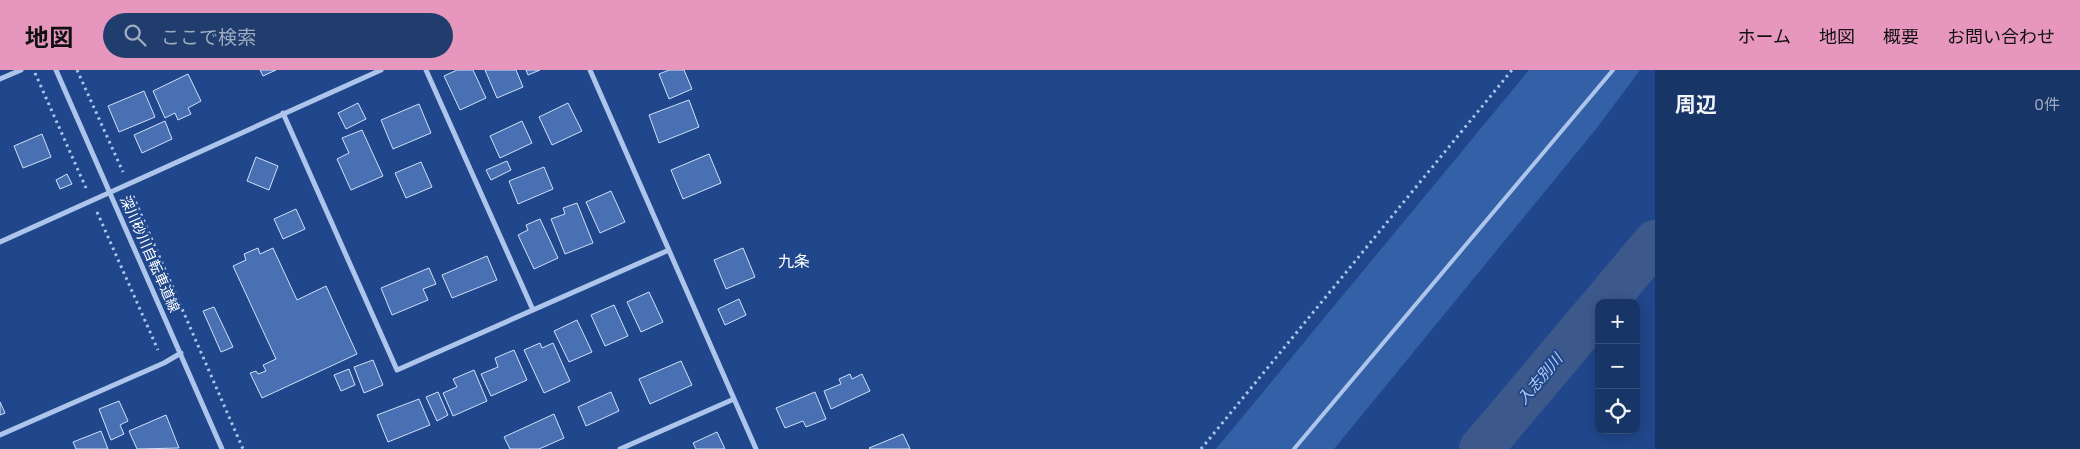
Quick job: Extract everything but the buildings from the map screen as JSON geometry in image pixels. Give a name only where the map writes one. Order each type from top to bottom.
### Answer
[{"type":"street","points":[[0,79],[21,70]]},
{"type":"street","name":"深川砂川自転車道線","points":[[56,70],[222,449]]},
{"type":"street","points":[[0,242],[381,70]]},
{"type":"street","points":[[426,70],[533,310]]},
{"type":"street","points":[[590,70],[756,449]]},
{"type":"street","points":[[283,113],[397,370],[669,250]]},
{"type":"street","points":[[0,435],[164,363],[181,353]]},
{"type":"street","points":[[620,449],[734,399]]},
{"type":"lane","points":[[1294,449],[1613,70]]},
{"type":"path","points":[[34,70],[164,363]]},
{"type":"path","points":[[77,70],[243,449]]},
{"type":"path","points":[[1201,449],[1512,70]]},
{"type":"shaded area","points":[[1529,70],[1640,70],[1596,129],[1334,449],[1216,449]]},
{"type":"waterway","name":"入志別川","points":[[1607,299],[1655,242]]},
{"type":"waterway","name":"入志別川","points":[[1481,449],[1595,314]]},
{"type":"district","name":"九条","points":[[794,261]]}]
